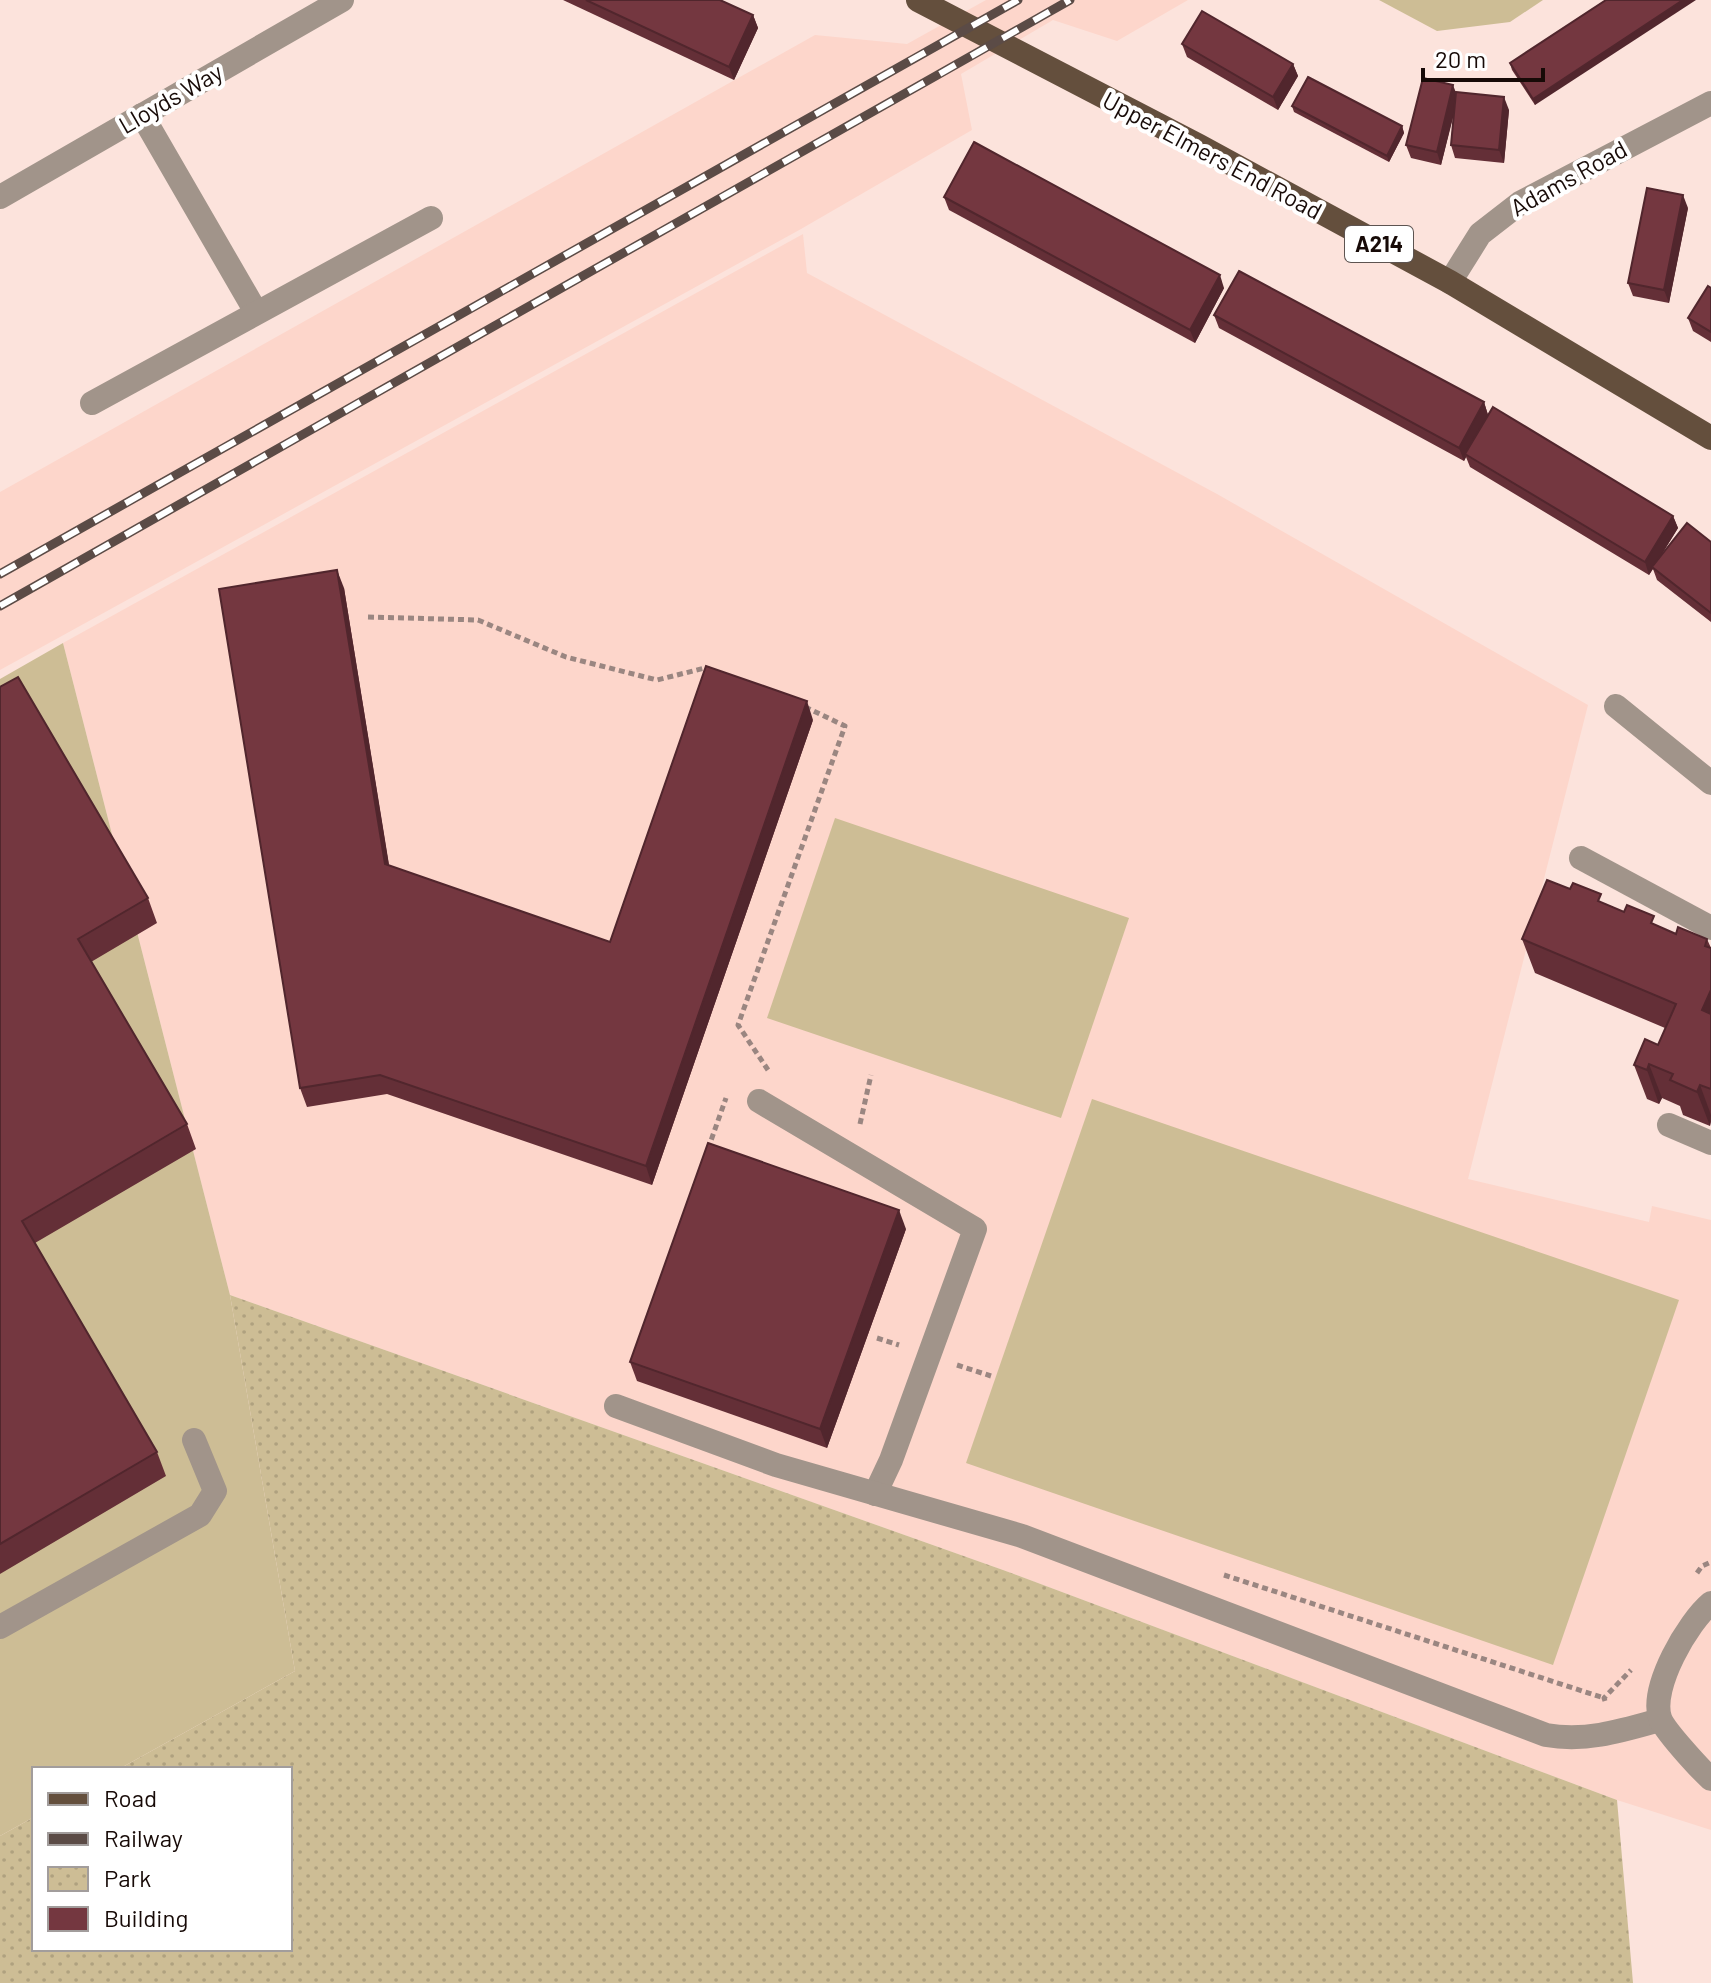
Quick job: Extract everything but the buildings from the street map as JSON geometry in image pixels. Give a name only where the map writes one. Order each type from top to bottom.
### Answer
[{"type":"main road","name":"Upper Elmers End Road","points":[[918,0],[1199,146],[1450,282],[1711,438]]},
{"type":"street","name":"Lloyds Way","points":[[0,197],[342,0]]},
{"type":"street","name":"Adams Road","points":[[1450,282],[1480,234],[1520,203],[1711,103]]},
{"type":"street","points":[[142,115],[256,312]]},
{"type":"street","points":[[92,403],[431,218]]},
{"type":"street","points":[[1616,706],[1711,783]]},
{"type":"street","points":[[1581,858],[1711,928]]},
{"type":"street","points":[[759,1101],[975,1229],[891,1460],[875,1494]]},
{"type":"street","points":[[1669,1125],[1711,1143]]},
{"type":"street","points":[[616,1406],[776,1465],[1022,1536],[1546,1735],[1575,1739],[1613,1733],[1660,1720]]},
{"type":"street","points":[[0,1627],[200,1515],[215,1491],[194,1440]]},
{"type":"street","points":[[1711,1603],[1687,1633],[1668,1667],[1658,1697],[1660,1720],[1711,1779]]},
{"type":"path","points":[[368,617],[478,620],[566,657],[657,680],[705,668],[717,672]]},
{"type":"path","points":[[707,1152],[730,1089],[759,1101],[769,1071],[738,1025],[845,726],[794,702]]},
{"type":"path","points":[[1223,1574],[1604,1698]]},
{"type":"shaded area","points":[[986,0],[1188,0],[1117,41],[1053,20],[961,74],[972,130],[801,229],[0,670],[0,492],[815,35],[907,44]]},
{"type":"shaded area","points":[[803,234],[807,273],[1217,494],[1588,705],[1468,1179],[1649,1222],[1652,1206],[1711,1220],[1711,1830],[1617,1800],[1003,1570],[230,1295],[63,643]]},
{"type":"green space","points":[[1379,0],[1543,0],[1510,22],[1437,31]]},
{"type":"green space","points":[[63,643],[230,1295],[295,1671],[123,1767],[32,1767],[32,1818],[0,1836],[0,679]]},
{"type":"green space","points":[[835,818],[1129,918],[1061,1118],[767,1018]]},
{"type":"green space","points":[[1092,1099],[1679,1300],[1553,1665],[966,1463]]},
{"type":"green space","points":[[230,1295],[1003,1570],[1617,1800],[1633,1983],[0,1983],[0,1836],[32,1818],[32,1951],[292,1951],[292,1767],[123,1767],[295,1671]]},
{"type":"railway","points":[[0,574],[1018,0]]},
{"type":"railway","points":[[0,606],[1070,0]]}]
